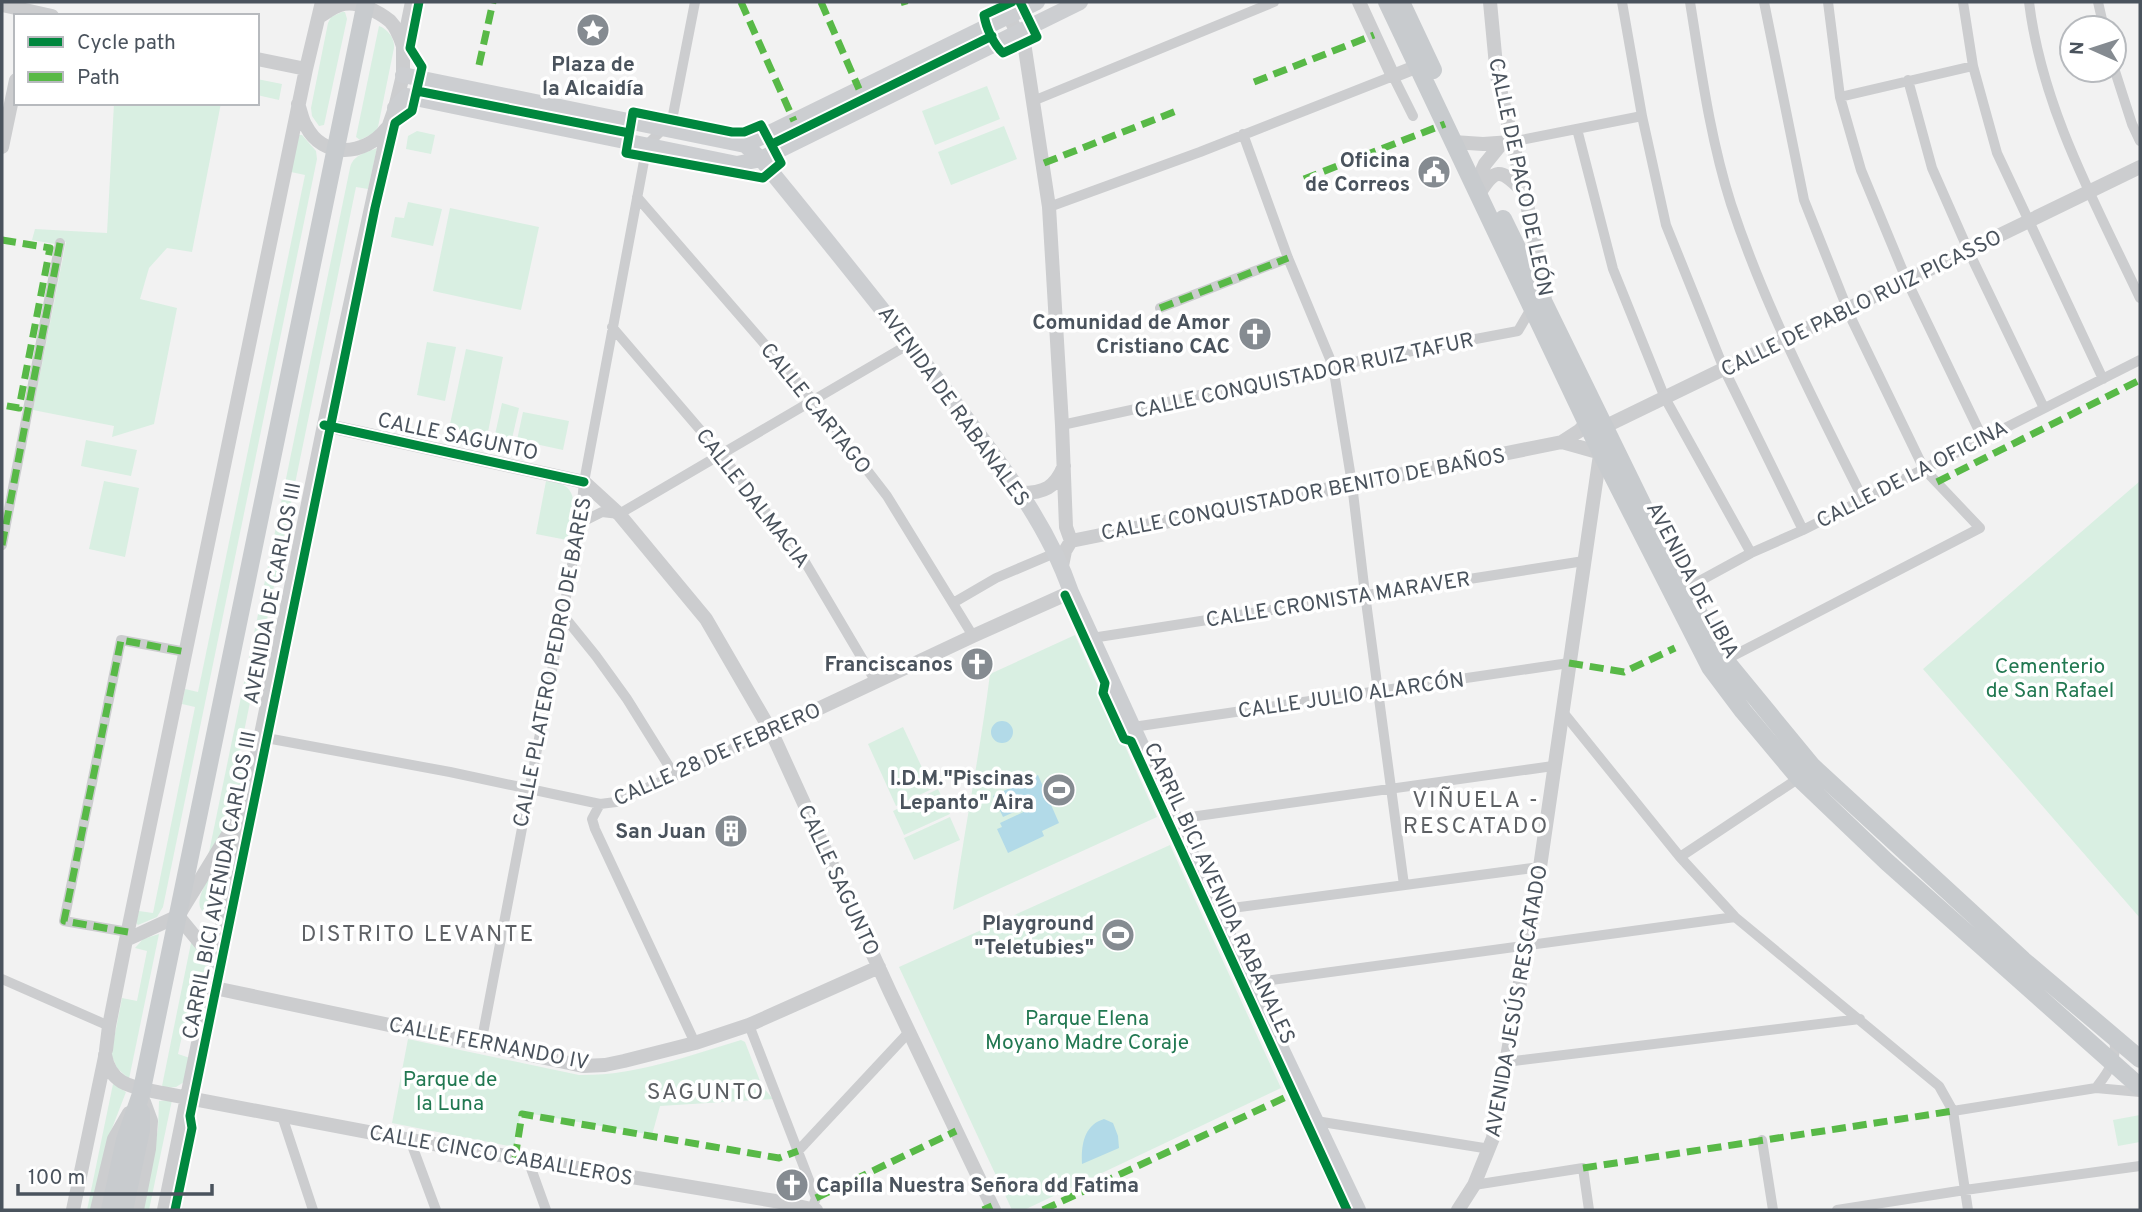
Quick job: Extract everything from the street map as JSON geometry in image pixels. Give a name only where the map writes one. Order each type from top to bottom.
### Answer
[{"type":"main road","points":[[402,75],[745,145],[1005,9],[1037,2]]},
{"type":"main road","points":[[395,108],[407,96],[737,164],[761,159],[1080,2]]},
{"type":"main road","name":"AVENIDA DE LIBIA","points":[[1387,2],[1418,66],[1460,142]]},
{"type":"main road","name":"AVENIDA DE LIBIA","points":[[1401,2],[1460,142],[1540,309],[1596,421],[1725,660],[1812,766],[2023,960],[2140,1059]]},
{"type":"main road","name":"AVENIDA DE CARLOS III","points":[[110,1210],[125,1140],[142,1091],[366,4]]},
{"type":"main road","name":"AVENIDA DE RABANALES","points":[[745,145],[761,159],[911,343],[1021,492],[1059,560],[1071,592],[1250,983],[1358,1210]]},
{"type":"main road","name":"AVENIDA DE LIBIA","points":[[1596,421],[1601,453],[1710,667],[1743,712],[1799,778],[1887,862],[2140,1089]]},
{"type":"main road","name":"AVENIDA DE CARLOS III","points":[[124,1210],[141,1130],[142,1091]]},
{"type":"street","points":[[73,1210],[298,104],[322,2]]},
{"type":"street","name":"AVENIDA DE CARLOS III","points":[[164,1210],[324,425],[402,75],[403,46],[412,2]]},
{"type":"street","points":[[647,145],[672,120],[695,2]]},
{"type":"street","points":[[1033,101],[1274,2]]},
{"type":"street","points":[[1359,2],[1413,116]]},
{"type":"street","name":"CALLE DE PACO DE LEÓN","points":[[1490,2],[1506,143],[1523,191],[1540,309]]},
{"type":"street","points":[[1622,2],[1642,116],[1666,225],[1724,369],[1803,530]]},
{"type":"street","points":[[1689,2],[1712,137],[1731,205],[1784,340],[1863,499]]},
{"type":"street","points":[[1725,660],[1980,528],[1924,469],[1847,309],[1804,200],[1764,2]]},
{"type":"street","points":[[1828,2],[1840,97],[1861,170],[1907,281],[1983,439]]},
{"type":"street","points":[[1963,2],[1973,66],[1997,153],[2103,379]]},
{"type":"street","points":[[2029,2],[2033,36],[2061,129],[2140,298]]},
{"type":"street","points":[[319,17],[334,7],[347,3],[366,4],[390,21],[403,46]]},
{"type":"street","points":[[2,5],[31,10]]},
{"type":"street","points":[[1005,9],[1025,49],[1049,207],[1066,527],[1071,541]]},
{"type":"street","points":[[259,59],[306,69]]},
{"type":"street","points":[[1049,207],[1418,66]]},
{"type":"street","points":[[1840,97],[1973,66]]},
{"type":"street","points":[[1908,80],[1931,168],[2044,408]]},
{"type":"street","points":[[2119,84],[2140,141]]},
{"type":"street","points":[[2,147],[14,90]]},
{"type":"street","points":[[298,104],[306,127],[323,145],[336,149]]},
{"type":"street","points":[[1460,142],[1506,143],[1642,116]]},
{"type":"street","name":"AVENIDA DE CARLOS III","points":[[336,149],[355,151],[367,147],[378,139],[389,125]]},
{"type":"street","points":[[1577,129],[1613,269],[1665,398],[1751,553]]},
{"type":"street","points":[[1243,134],[1333,366],[1352,484],[1404,884]]},
{"type":"street","points":[[1480,184],[1485,164],[1506,143]]},
{"type":"street","name":"CALLE PLATERO PEDRO DE BARES","points":[[481,1044],[580,523],[584,482],[647,145]]},
{"type":"street","name":"CALLE DE PABLO RUIZ PICASSO","points":[[1596,421],[1665,398],[2140,167]]},
{"type":"street","points":[[1480,184],[1498,174],[1508,176],[1523,191]]},
{"type":"street","name":"CALLE CARTAGO","points":[[636,197],[813,400],[887,496],[973,636]]},
{"type":"street","points":[[2,545],[60,243]]},
{"type":"street","points":[[1160,308],[1289,258]]},
{"type":"street","name":"CALLE CONQUISTADOR RUIZ TAFUR","points":[[1062,425],[1333,366],[1518,331],[1540,309]]},
{"type":"street","name":"CALLE DALMACIA","points":[[612,327],[720,453],[805,562],[876,682]]},
{"type":"street","points":[[580,523],[602,512],[619,514],[911,343]]},
{"type":"street","name":"CALLE DE LA OFICINA","points":[[1685,589],[1751,553],[1803,530],[2140,360]]},
{"type":"street","name":"CALLE CONQUISTADOR BENITO DE BAÑOS","points":[[1059,560],[1071,541],[1562,442],[1596,421]]},
{"type":"street","name":"CALLE SAGUNTO","points":[[324,425],[584,482],[619,514],[706,619],[771,731],[994,1210]]},
{"type":"street","name":"CALLE CONQUISTADOR BENITO DE BAÑOS","points":[[1562,442],[1601,453]]},
{"type":"street","name":"AVENIDA JESÚS RESCATADO","points":[[1458,1210],[1474,1185],[1490,1149],[1540,867],[1601,453]]},
{"type":"street","points":[[1021,492],[1037,493],[1049,488],[1059,479],[1064,464]]},
{"type":"street","points":[[953,603],[996,578],[1059,560]]},
{"type":"street","name":"CALLE CRONISTA MARAVER","points":[[1092,638],[1584,562]]},
{"type":"street","name":"CALLE 28 DE FEBRERO","points":[[261,737],[600,804],[616,802],[1071,592]]},
{"type":"street","points":[[562,614],[627,699],[675,776]]},
{"type":"street","points":[[186,652],[121,640],[64,920],[127,936],[178,916],[215,961]]},
{"type":"street","name":"CALLE JULIO ALARCÓN","points":[[1133,727],[1569,663]]},
{"type":"street","points":[[1562,711],[1680,857],[1735,917],[1939,1086],[1953,1111],[1968,1210]]},
{"type":"street","points":[[1176,819],[1553,766]]},
{"type":"street","points":[[1680,857],[1799,778]]},
{"type":"street","points":[[600,804],[592,819],[594,829],[695,1043]]},
{"type":"street","name":"AVENIDA DE CARLOS III","points":[[178,916],[247,805]]},
{"type":"street","points":[[1217,910],[1540,867]]},
{"type":"street","points":[[1250,983],[1735,917]]},
{"type":"street","name":"CALLE FERNANDO IV","points":[[210,987],[583,1066],[624,1062],[749,1025],[879,967]]},
{"type":"street","points":[[2,979],[109,1026]]},
{"type":"street","points":[[1506,1062],[1860,1020]]},
{"type":"street","points":[[749,1025],[816,1198],[814,1210]]},
{"type":"street","points":[[798,1151],[910,1031]]},
{"type":"street","points":[[2096,1088],[2113,1062],[2116,1049],[2114,1036]]},
{"type":"street","name":"AVENIDA DE LIBIA","points":[[2114,1036],[2140,1046]]},
{"type":"street","points":[[106,1052],[108,1069],[117,1079],[142,1091],[186,1097]]},
{"type":"street","points":[[1953,1111],[2096,1088],[2140,1089]]},
{"type":"street","name":"AVENIDA DE CARLOS III","points":[[97,1210],[114,1139],[142,1091]]},
{"type":"street","name":"AVENIDA DE CARLOS III","points":[[137,1210],[149,1149],[151,1121],[142,1091]]},
{"type":"street","name":"CALLE CINCO CABALLEROS","points":[[186,1097],[410,1140],[814,1210]]},
{"type":"street","points":[[282,1116],[313,1210]]},
{"type":"street","points":[[1316,1121],[1490,1149]]},
{"type":"street","points":[[410,1140],[436,1210]]},
{"type":"street","points":[[1762,1140],[1773,1210]]},
{"type":"street","points":[[528,1160],[547,1210]]},
{"type":"street","points":[[1837,1210],[2140,1166]]},
{"type":"street","points":[[1474,1185],[1583,1168],[1589,1210]]},
{"type":"green space","points":[[345,12],[347,19],[324,125],[319,126],[312,116],[311,108],[328,23],[331,17]]},
{"type":"green space","points":[[379,26],[390,35],[394,48],[378,127],[374,133],[360,140],[356,137]]},
{"type":"green space","points":[[259,79],[282,84],[279,100],[259,95]]},
{"type":"green space","points":[[987,86],[1000,119],[935,145],[922,111]]},
{"type":"green space","points":[[114,105],[221,105],[192,252],[167,248],[149,268],[140,299],[177,308],[154,424],[112,437],[114,426],[33,410],[66,242],[56,240],[55,244],[32,240],[35,229],[107,233]]},
{"type":"green space","points":[[1004,126],[1017,159],[951,185],[938,152]]},
{"type":"green space","points":[[417,131],[435,135],[431,154],[406,149],[408,136]]},
{"type":"green space","points":[[299,135],[316,151],[317,159],[163,907],[157,917],[138,925],[136,923],[139,911],[153,913],[195,707],[182,704],[185,689],[198,692],[305,175],[291,172]]},
{"type":"green space","points":[[377,148],[368,189],[356,187],[239,756],[252,759],[232,818],[208,857],[350,168],[357,157]]},
{"type":"green space","points":[[408,202],[442,209],[433,246],[391,237],[395,217],[404,218]]},
{"type":"green space","points":[[450,208],[539,227],[521,310],[433,291]]},
{"type":"green space","points":[[427,342],[456,347],[445,401],[417,395]]},
{"type":"green space","points":[[466,349],[503,357],[487,437],[449,429]]},
{"type":"green space","points":[[502,403],[519,408],[511,443],[494,439]]},
{"type":"green space","points":[[523,412],[569,421],[563,450],[517,440]]},
{"type":"green space","points":[[86,440],[137,450],[131,476],[81,466]]},
{"type":"green space","points":[[104,481],[139,488],[125,557],[89,549]]},
{"type":"green space","points":[[546,481],[563,485],[572,495],[573,510],[567,540],[536,534]]},
{"type":"green space","name":"Cementerio de San Rafael","points":[[2140,481],[2140,918],[1923,669]]},
{"type":"green space","name":"I.D.M.\"Piscinas Lepanto\" Aira","points":[[1075,635],[1157,817],[953,910],[990,674]]},
{"type":"green space","points":[[903,727],[932,789],[896,806],[868,744]]},
{"type":"green space","points":[[938,789],[950,814],[904,835],[893,811]]},
{"type":"green space","points":[[950,817],[960,840],[914,860],[904,838]]},
{"type":"green space","points":[[229,845],[233,846],[227,878],[215,875],[209,907],[221,910],[216,924],[200,907],[201,893]]},
{"type":"green space","name":"Parque Elena Moyano Madre Coraje","points":[[1170,845],[1281,1088],[1024,1210],[1012,1210],[899,967]]},
{"type":"green space","points":[[159,934],[129,1079],[117,1068],[111,1054],[122,998],[137,1001],[147,951],[135,948],[143,939]]},
{"type":"green space","points":[[194,942],[210,965],[205,984],[194,982],[178,1054],[190,1058],[184,1082],[176,1087],[164,1088],[162,1086],[191,943]]},
{"type":"green space","name":"Parque de la Luna","points":[[408,1039],[579,1075],[641,1069],[741,1040],[745,1042],[762,1086],[773,1099],[660,1106],[652,1135],[521,1112],[514,1147],[392,1123]]},
{"type":"green space","points":[[113,1084],[126,1092],[106,1144],[93,1210],[87,1210]]},
{"type":"green space","points":[[172,1100],[149,1210],[142,1210],[158,1129],[159,1101]]},
{"type":"green space","points":[[2140,1115],[2140,1142],[2118,1146],[2113,1120]]},
{"type":"water","points":[[1002,721],[1012,728],[1013,732],[1006,742],[1002,743],[992,736],[991,732],[998,722]]},
{"type":"water","points":[[1038,775],[1059,823],[1042,831],[1044,836],[1008,853],[997,829],[1002,827],[1000,823],[1032,808],[1030,805],[1003,817],[993,796]]},
{"type":"water","points":[[1104,1119],[1113,1123],[1119,1148],[1082,1164],[1085,1137],[1092,1126]]},
{"type":"marked path","points":[[479,65],[493,2]]},
{"type":"marked path","points":[[741,2],[794,121]]},
{"type":"marked path","points":[[821,2],[859,89]]},
{"type":"marked path","points":[[1254,82],[1374,35]]},
{"type":"marked path","points":[[1044,163],[1179,110]]},
{"type":"marked path","points":[[1304,179],[1445,124]]},
{"type":"marked path","points":[[2,240],[50,248],[19,408],[2,405]]},
{"type":"marked path","points":[[2,545],[60,243]]},
{"type":"marked path","points":[[1160,308],[1288,258]]},
{"type":"marked path","points":[[1937,482],[2140,380]]},
{"type":"marked path","points":[[128,932],[64,921],[121,640],[186,652]]},
{"type":"marked path","points":[[1569,663],[1624,672],[1675,648]]},
{"type":"marked path","points":[[1043,1210],[1297,1092]]},
{"type":"marked path","points":[[1583,1168],[1953,1111]]},
{"type":"marked path","points":[[515,1158],[522,1114],[779,1158],[798,1151]]},
{"type":"marked path","points":[[816,1198],[956,1131]]},
{"type":"marked path","points":[[983,1210],[992,1206]]},
{"type":"cycle path","name":"CARRIL BICI AVENIDA CARLOS III","points":[[175,1210],[192,1128],[190,1116],[375,208],[395,123],[412,111],[422,67],[410,48],[419,2]]},
{"type":"cycle path","points":[[1012,2],[984,15],[991,36],[1003,53],[1037,37],[1020,2]]},
{"type":"cycle path","points":[[772,144],[992,36]]},
{"type":"cycle path","points":[[417,91],[629,133]]},
{"type":"cycle path","points":[[633,112],[732,132],[744,132],[761,125],[781,163],[763,178],[626,153],[633,112]]},
{"type":"cycle path","points":[[324,425],[584,482]]},
{"type":"cycle path","name":"CARRIL BICI AVENIDA RABANALES","points":[[1065,595],[1105,683],[1103,693],[1124,739],[1131,741],[1347,1210]]},
{"type":"place","name":"Plaza de la Alcaidía","points":[[593,30]]},
{"type":"place","name":"Oficina de Correos","points":[[1434,172]]},
{"type":"place","name":"Comunidad de Amor Cristiano CAC","points":[[1255,334]]},
{"type":"place","name":"Franciscanos","points":[[977,664]]},
{"type":"place","name":"I.D.M.\"Piscinas Lepanto\" Aira","points":[[1059,790]]},
{"type":"place","name":"San Juan","points":[[731,831]]},
{"type":"place","name":"Playground \"Teletubies\"","points":[[1118,935]]},
{"type":"place","name":"Capilla Nuestra Señora dd Fatima","points":[[792,1185]]},
{"type":"district","name":"VIÑUELA - RESCATADO","points":[[1476,812]]},
{"type":"district","name":"DISTRITO LEVANTE","points":[[418,933]]},
{"type":"district","name":"SAGUNTO","points":[[706,1091]]}]
